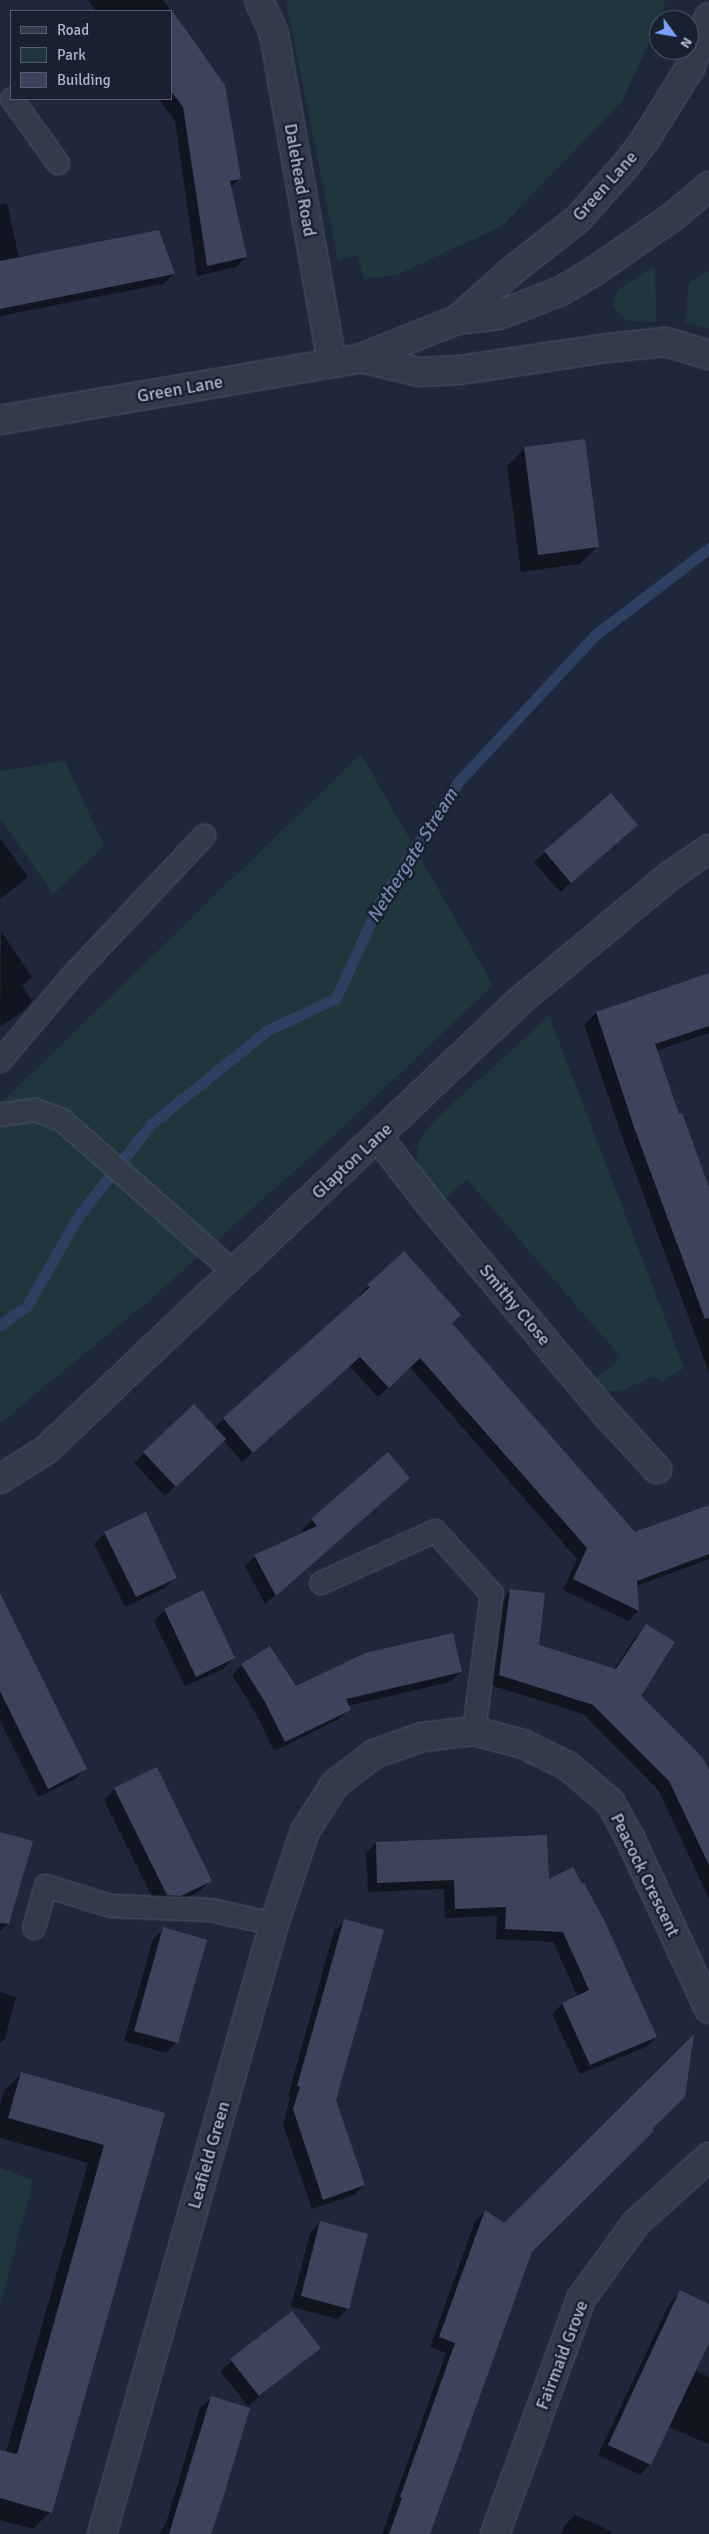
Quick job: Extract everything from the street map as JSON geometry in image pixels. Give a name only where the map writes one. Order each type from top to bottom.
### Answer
[{"type":"street","name":"Dalehead Road","points":[[259,0],[274,34],[332,363]]},
{"type":"street","name":"Green Lane","points":[[457,320],[508,274],[578,219],[626,166],[646,140],[691,66],[709,17]]},
{"type":"street","name":"Green Lane","points":[[0,420],[361,358],[457,320],[498,315],[561,291],[652,231],[709,186]]},
{"type":"street","name":"Green Lane","points":[[361,358],[419,372],[460,370],[607,348],[666,342],[709,355]]},
{"type":"street","name":"Glapton Lane","points":[[0,1479],[46,1450],[522,999],[671,875],[709,848]]},
{"type":"street","name":"Smithy Close","points":[[378,1137],[468,1250],[609,1417],[657,1469]]},
{"type":"street","name":"Peacock Crescent","points":[[335,1784],[374,1754],[422,1737],[474,1731],[524,1744],[568,1766],[610,1802],[630,1838],[709,2009]]},
{"type":"street","name":"Leafield Green","points":[[102,2534],[274,1924],[305,1831],[335,1784]]},
{"type":"street","name":"Fairmaid Grove","points":[[495,2534],[581,2299],[635,2224],[709,2157]]},
{"type":"lane","points":[[0,82],[10,95]]},
{"type":"lane","points":[[13,100],[58,163]]},
{"type":"lane","points":[[0,1061],[74,974],[204,836]]},
{"type":"lane","points":[[0,1115],[35,1110],[62,1120],[234,1272]]},
{"type":"lane","points":[[321,1583],[435,1531],[492,1594],[474,1731]]},
{"type":"lane","points":[[34,1928],[46,1886],[111,1906],[210,1910],[274,1924]]},
{"type":"green space","points":[[286,0],[665,0],[663,10],[649,10],[649,43],[622,101],[502,226],[396,275],[364,279],[357,255],[338,260]]},
{"type":"green space","points":[[655,265],[656,322],[629,321],[619,315],[614,307],[613,299],[619,289]]},
{"type":"green space","points":[[709,271],[709,329],[685,323],[689,283]]},
{"type":"green space","points":[[361,754],[493,985],[337,1133],[153,1297],[0,1423],[0,1106],[2,1102]]},
{"type":"green space","points":[[65,761],[104,846],[53,894],[0,817],[0,771]]},
{"type":"green space","points":[[549,1016],[684,1368],[663,1381],[653,1377],[620,1391],[604,1391],[593,1382],[621,1357],[467,1179],[439,1204],[421,1178],[417,1159],[419,1141],[436,1119]]},
{"type":"green space","points":[[0,2168],[33,2180],[0,2307]]},
{"type":"building","points":[[172,10],[225,85],[241,179],[230,181],[247,257],[207,266],[183,107],[172,92]]},
{"type":"building","points":[[159,230],[175,274],[0,309],[0,261]]},
{"type":"building","points":[[585,439],[599,547],[538,555],[524,447]]},
{"type":"building","points":[[611,793],[638,825],[571,883],[544,851]]},
{"type":"building","points":[[709,973],[709,1026],[655,1044],[679,1114],[682,1113],[709,1187],[709,1318],[705,1319],[635,1130],[596,1012]]},
{"type":"building","points":[[404,1251],[461,1315],[452,1323],[635,1532],[709,1505],[709,1554],[637,1581],[639,1611],[573,1579],[587,1548],[420,1358],[389,1388],[360,1357],[253,1453],[223,1418],[370,1287],[367,1285]]},
{"type":"building","points":[[194,1404],[226,1439],[176,1487],[143,1452]]},
{"type":"building","points":[[388,1452],[410,1478],[276,1596],[254,1555],[317,1526],[311,1519]]},
{"type":"building","points":[[146,1512],[177,1578],[136,1597],[104,1532]]},
{"type":"building","points":[[510,1589],[545,1593],[539,1645],[616,1669],[646,1624],[675,1642],[641,1696],[703,1758],[709,1770],[709,1865],[669,1781],[593,1705],[499,1675]]},
{"type":"building","points":[[203,1590],[235,1658],[196,1677],[164,1609]]},
{"type":"building","points":[[0,1593],[87,1769],[48,1789],[0,1691]]},
{"type":"building","points":[[453,1633],[462,1672],[346,1699],[351,1710],[285,1742],[265,1702],[241,1664],[270,1646],[296,1686],[365,1653]]},
{"type":"building","points":[[157,1767],[212,1881],[181,1896],[167,1895],[114,1788]]},
{"type":"building","points":[[0,1832],[33,1841],[9,1924],[0,1923]]},
{"type":"building","points":[[547,1835],[549,1879],[573,1867],[582,1884],[584,1883],[604,1920],[657,2037],[590,2065],[562,2003],[589,1990],[563,1932],[505,1929],[506,1907],[455,1909],[454,1880],[377,1883],[376,1842]]},
{"type":"building","points":[[344,1919],[384,1930],[336,2100],[365,2185],[323,2200],[293,2109],[300,2087],[297,2086]]},
{"type":"building","points":[[163,1927],[207,1940],[178,2043],[134,2031]]},
{"type":"building","points":[[694,2034],[685,2097],[652,2129],[654,2131],[532,2252],[430,2534],[389,2534],[402,2498],[400,2497],[455,2343],[439,2337],[485,2210],[504,2223]]},
{"type":"building","points":[[21,2072],[165,2113],[52,2513],[0,2498],[0,2450],[17,2454],[104,2145],[8,2118]]},
{"type":"building","points":[[320,2221],[368,2234],[349,2309],[301,2296]]},
{"type":"building","points":[[680,2290],[709,2304],[709,2343],[651,2465],[608,2445]]},
{"type":"building","points":[[292,2311],[321,2348],[259,2396],[230,2359]]},
{"type":"building","points":[[211,2396],[250,2408],[223,2498],[211,2534],[169,2534]]},
{"type":"waterway","name":"Nethergate Stream","points":[[0,1325],[27,1306],[79,1215],[151,1124],[268,1030],[336,998],[380,902],[459,781],[595,635],[709,548]]}]
